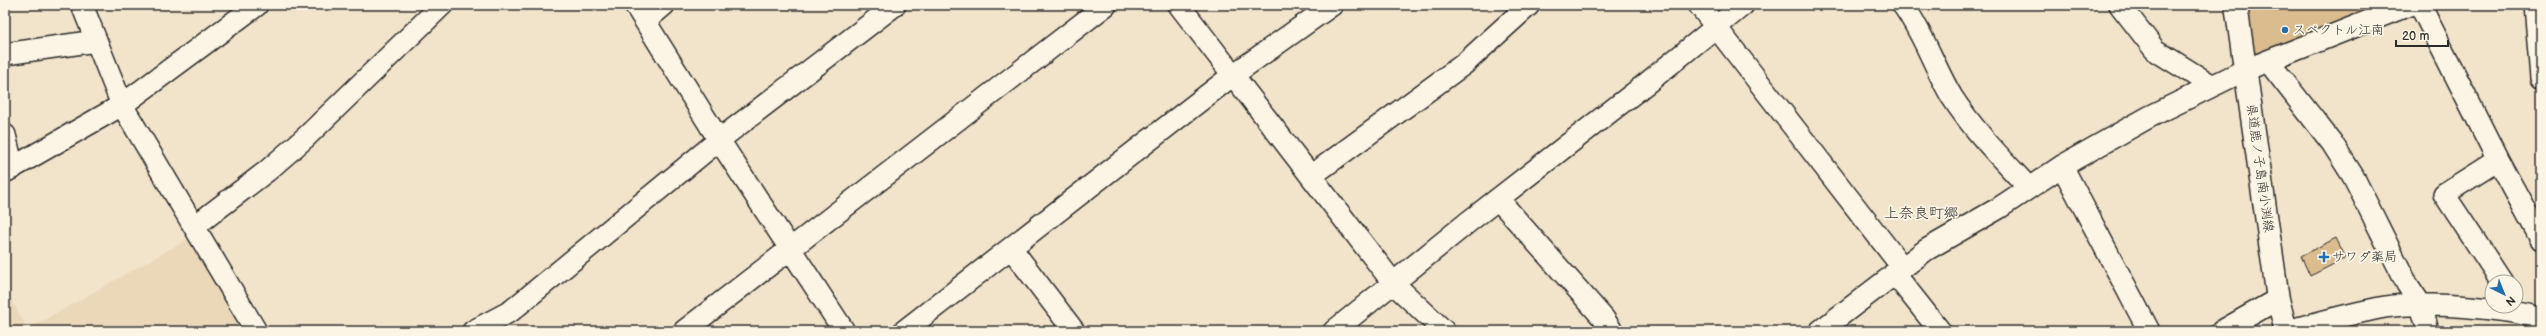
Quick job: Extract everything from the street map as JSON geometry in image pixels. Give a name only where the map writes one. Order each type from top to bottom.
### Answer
[{"type":"main road","name":"県道鹿ノ子島南小渕線","points":[[2236,5],[2278,299],[2286,331]]},
{"type":"street","points":[[82,5],[122,105],[256,331]]},
{"type":"street","points":[[5,135],[9,170],[122,105],[257,5]]},
{"type":"street","points":[[195,226],[267,171],[306,137],[442,5]]},
{"type":"street","points":[[664,5],[640,13],[788,248],[844,331]]},
{"type":"street","points":[[473,331],[511,311],[719,140],[895,5]]},
{"type":"street","points":[[684,331],[788,248],[1106,5]]},
{"type":"street","points":[[1179,5],[1394,284],[1444,331]]},
{"type":"street","points":[[1311,176],[1464,64],[1529,5]]},
{"type":"street","points":[[1699,5],[1716,25],[1898,270],[1940,331]]},
{"type":"street","points":[[1334,331],[1743,5]]},
{"type":"street","points":[[1903,5],[1918,25],[1951,96],[1968,121],[2029,188]]},
{"type":"street","points":[[2120,5],[2155,50],[2211,85]]},
{"type":"street","points":[[1820,331],[1844,324],[1898,270],[1926,250],[1999,208],[2062,166],[2211,85],[2409,5]]},
{"type":"street","points":[[2420,5],[2498,160],[2541,239]]},
{"type":"street","points":[[2535,5],[2541,78]]},
{"type":"street","points":[[904,331],[1233,75],[1327,7]]},
{"type":"street","points":[[5,54],[96,41]]},
{"type":"street","points":[[2268,61],[2332,143],[2353,176],[2407,284],[2421,305],[2428,331]]},
{"type":"street","points":[[2497,274],[2444,194],[2498,160]]},
{"type":"street","points":[[2062,166],[2149,331]]},
{"type":"street","points":[[1498,199],[1604,319],[1612,331]]},
{"type":"street","points":[[1011,248],[1074,331]]},
{"type":"street","points":[[2222,331],[2278,299]]},
{"type":"street","points":[[2286,331],[2387,307],[2421,305],[2526,311]]},
{"type":"shaded area","points":[[188,239],[197,242],[249,331],[5,331],[5,289],[28,329]]},
{"type":"building","name":"スペクトル江南","points":[[2247,5],[2387,5],[2254,55]]},
{"type":"building","name":"サワダ薬局","points":[[2336,238],[2346,258],[2310,276],[2301,256]]},
{"type":"place","name":"スペクトル江南","points":[[2285,30]]},
{"type":"place","name":"サワダ薬局","points":[[2324,257]]},
{"type":"district","name":"上奈良町郷","points":[[1921,213]]}]
